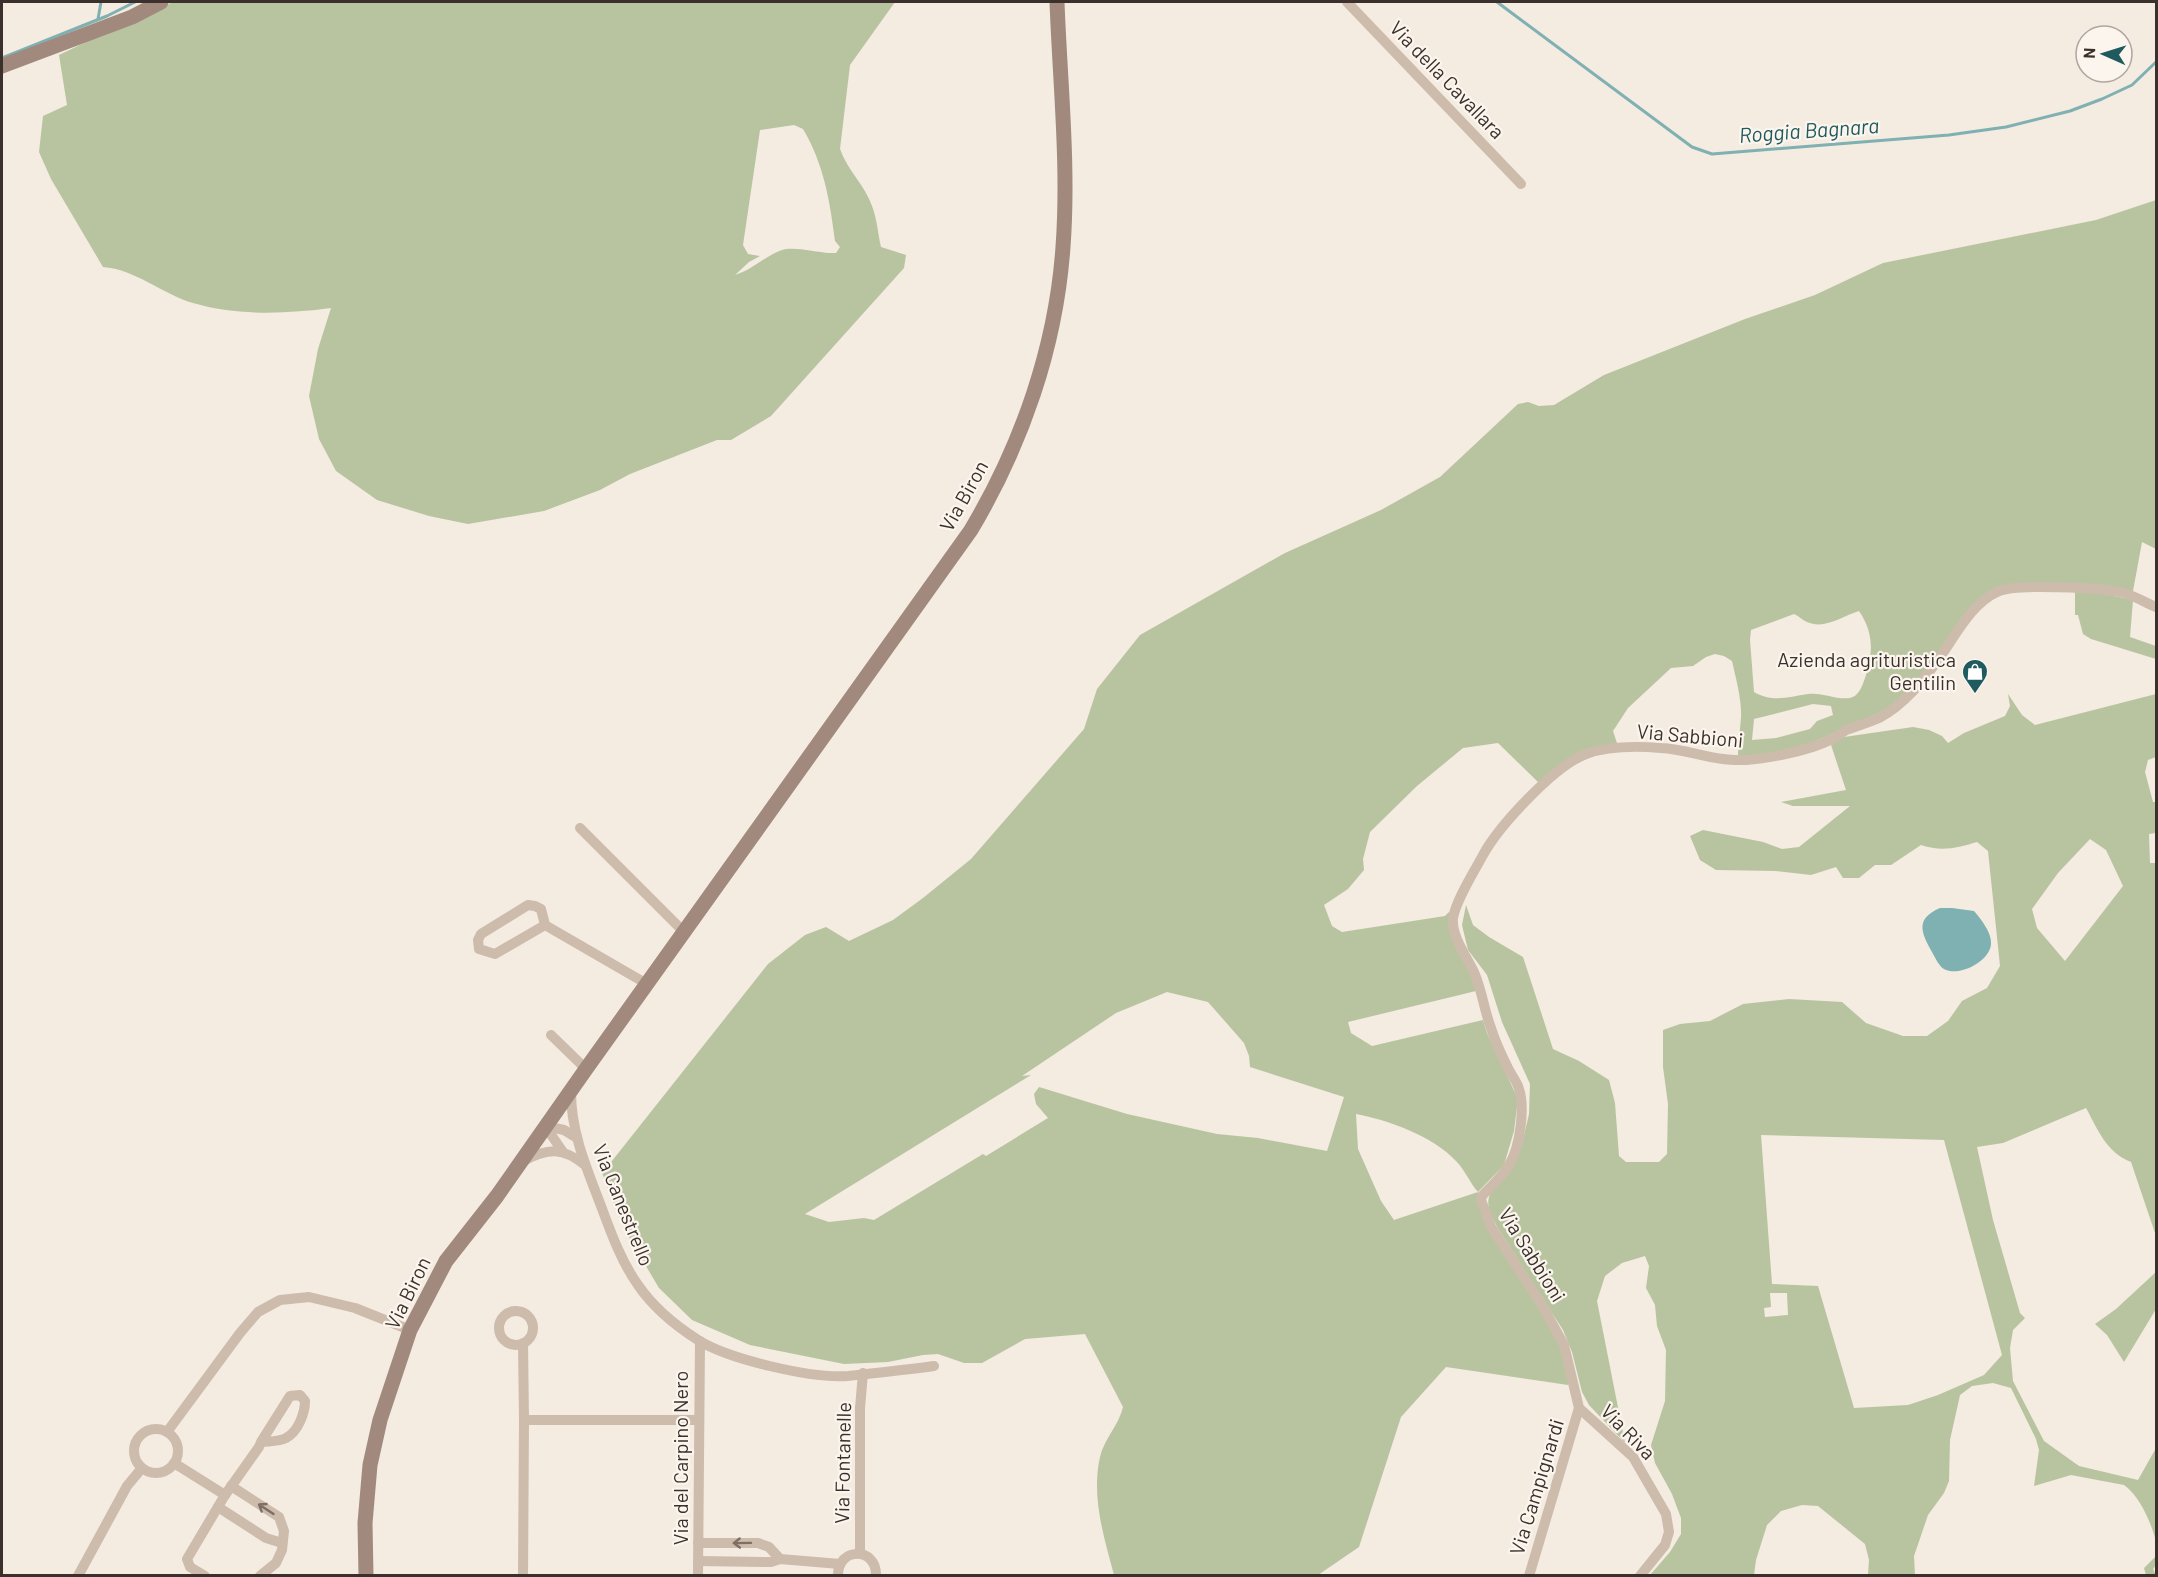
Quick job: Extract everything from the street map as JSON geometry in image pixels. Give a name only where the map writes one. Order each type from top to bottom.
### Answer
[{"type":"street","points":[[2,66],[132,17],[161,2]]},
{"type":"street","name":"Via Biron","points":[[366,1575],[365,1523],[370,1465],[380,1420],[410,1330],[446,1261],[497,1196],[518,1163],[971,530],[988,501],[1025,420],[1052,328],[1063,246],[1065,195],[1057,2]]},
{"type":"street","name":"Via della Cavallara","points":[[1347,2],[1521,184]]},
{"type":"street","name":"Via Sabbioni","points":[[1579,1408],[1564,1345],[1542,1305],[1491,1227],[1481,1200],[1482,1196],[1508,1168],[1513,1157],[1522,1112],[1522,1099],[1490,1026],[1478,981],[1454,929],[1453,919],[1460,899],[1494,838],[1558,771],[1588,753],[1609,749],[1663,748],[1728,760],[1761,758],[1831,740],[1843,732],[1878,718],[1898,707],[1910,695],[1967,618],[1997,591],[2010,588],[2102,590],[2127,594],[2157,607]]},
{"type":"street","points":[[579,828],[684,932]]},
{"type":"street","points":[[544,925],[495,954],[479,949],[478,940],[481,934],[528,905],[541,909],[544,925],[647,984]]},
{"type":"street","points":[[551,1035],[586,1069]]},
{"type":"street","name":"Via Canestrello","points":[[571,1092],[572,1118],[585,1166],[616,1245],[638,1286],[672,1321],[700,1341],[740,1358],[785,1369],[848,1376],[934,1366]]},
{"type":"street","points":[[545,1126],[563,1152],[585,1166]]},
{"type":"street","name":"Via Canestrello","points":[[545,1126],[564,1130],[577,1138]]},
{"type":"street","points":[[518,1163],[536,1154],[563,1152]]},
{"type":"street","points":[[167,1432],[240,1333],[258,1312],[280,1300],[309,1297],[355,1308],[410,1330]]},
{"type":"street","name":"Via del Carpino Nero","points":[[698,1575],[700,1341]]},
{"type":"street","points":[[523,1343],[523,1575]]},
{"type":"street","name":"Via Fontanelle","points":[[860,1554],[860,1408],[863,1373]]},
{"type":"street","points":[[205,1575],[190,1567],[187,1560],[228,1490],[291,1396],[300,1395],[305,1401],[305,1411],[295,1430],[286,1438],[261,1442]]},
{"type":"street","name":"Via Campignardi","points":[[1529,1575],[1579,1408]]},
{"type":"street","name":"Via Riva","points":[[1579,1408],[1634,1457],[1666,1514],[1669,1532],[1665,1545],[1640,1575]]},
{"type":"street","points":[[524,1420],[699,1420]]},
{"type":"street","points":[[153,1429],[167,1432],[177,1446],[178,1452],[174,1463],[170,1468],[159,1473],[142,1468],[135,1456],[136,1442],[146,1432],[153,1429]]},
{"type":"street","points":[[174,1463],[279,1517],[284,1531],[276,1563],[261,1575]]},
{"type":"street","points":[[78,1575],[128,1486],[142,1468]]},
{"type":"street","points":[[218,1507],[266,1538],[282,1543]]},
{"type":"street","points":[[698,1543],[758,1543],[769,1547],[780,1559]]},
{"type":"street","points":[[698,1561],[771,1562],[780,1559],[839,1570],[849,1556],[860,1554],[872,1560],[876,1575]]},
{"type":"green space","points":[[172,2],[895,2],[850,65],[840,149],[869,198],[881,247],[906,255],[904,268],[771,416],[731,440],[717,440],[630,474],[600,490],[544,511],[468,524],[429,516],[377,500],[336,471],[319,439],[309,396],[318,349],[331,308],[262,313],[210,307],[182,299],[126,272],[103,267],[51,179],[39,152],[43,116],[67,105],[59,55],[115,28],[156,12]],"holes":[[[794,125],[803,129],[821,170],[835,241],[840,247],[836,253],[798,249],[782,250],[735,275],[749,262],[760,256],[748,254],[743,245],[760,130]]]},
{"type":"green space","points":[[2156,200],[2156,549],[2142,542],[2133,591],[1999,587],[1912,689],[1894,706],[1809,744],[1771,754],[1738,756],[1741,711],[1737,682],[1732,661],[1715,654],[1693,666],[1671,668],[1628,708],[1613,731],[1617,743],[1539,783],[1498,743],[1463,748],[1417,786],[1370,832],[1363,859],[1364,870],[1348,889],[1324,905],[1332,926],[1342,932],[1445,916],[1449,912],[1452,939],[1472,978],[1476,991],[1348,1022],[1351,1033],[1372,1046],[1483,1020],[1518,1099],[1514,1131],[1504,1165],[1478,1192],[1478,1204],[1563,1348],[1568,1380],[1568,1385],[1446,1367],[1401,1417],[1359,1547],[1318,1575],[1114,1575],[1100,1517],[1097,1487],[1102,1450],[1123,1407],[1085,1334],[1025,1339],[982,1363],[964,1363],[938,1354],[888,1362],[844,1364],[750,1345],[692,1320],[659,1288],[630,1239],[601,1170],[608,1166],[768,964],[805,935],[826,927],[849,941],[893,920],[971,859],[1084,729],[1097,689],[1140,635],[1285,553],[1381,510],[1440,477],[1518,404],[1528,402],[1539,406],[1554,405],[1604,375],[1745,319],[1815,295],[1883,263],[2096,220]],"holes":[[[1859,611],[1868,628],[1871,654],[1867,672],[1855,696],[1845,698],[1808,694],[1774,698],[1754,692],[1751,630],[1794,614],[1814,624],[1833,621]],[[1813,704],[1831,706],[1833,715],[1817,721],[1810,729],[1776,738],[1752,740],[1754,719]],[[1167,992],[1208,1002],[1244,1043],[1250,1067],[1344,1097],[1327,1151],[1258,1138],[1217,1134],[1127,1114],[1039,1087],[1034,1094],[1036,1104],[1048,1118],[986,1156],[983,1154],[874,1220],[864,1218],[829,1222],[805,1214],[1031,1075],[1022,1076],[1116,1013]],[[1356,1114],[1396,1125],[1435,1144],[1459,1165],[1478,1192],[1394,1220],[1381,1201],[1358,1149]]]},
{"type":"green space","points":[[2075,592],[2100,593],[2133,600],[2130,637],[2156,646],[2156,659],[2091,639],[2083,634],[2078,615],[2075,615]]},
{"type":"green space","points":[[2008,694],[2022,715],[2035,725],[2156,694],[2156,757],[2148,760],[2145,772],[2153,802],[2156,802],[2156,833],[2149,834],[2150,863],[2156,863],[2156,1236],[2131,1162],[2122,1158],[2109,1146],[2086,1108],[2003,1143],[1977,1147],[1993,1220],[2020,1313],[2025,1318],[2013,1330],[2010,1348],[2013,1381],[2044,1441],[2079,1466],[2138,1480],[2156,1448],[2156,1541],[2140,1503],[2124,1485],[2071,1475],[2034,1486],[2039,1450],[2036,1439],[2011,1388],[1993,1383],[1972,1386],[1960,1395],[1950,1440],[1949,1481],[1944,1493],[1928,1515],[1914,1556],[1915,1575],[1868,1575],[1869,1560],[1865,1544],[1818,1506],[1802,1505],[1781,1511],[1767,1525],[1756,1560],[1754,1575],[1650,1575],[1670,1552],[1681,1534],[1681,1518],[1672,1494],[1655,1463],[1651,1445],[1665,1401],[1666,1350],[1657,1326],[1655,1305],[1646,1288],[1649,1266],[1645,1256],[1622,1263],[1605,1276],[1597,1301],[1625,1443],[1589,1405],[1582,1392],[1572,1352],[1563,1330],[1497,1227],[1490,1211],[1488,1203],[1490,1194],[1521,1148],[1529,1114],[1530,1084],[1502,1022],[1487,975],[1468,950],[1462,925],[1466,905],[1473,925],[1523,957],[1553,1049],[1579,1061],[1609,1080],[1615,1103],[1619,1156],[1626,1162],[1659,1162],[1667,1154],[1668,1104],[1663,1067],[1663,1030],[1680,1024],[1710,1021],[1743,1004],[1789,999],[1842,1002],[1866,1023],[1903,1036],[1927,1036],[1948,1021],[1962,1001],[1987,988],[2000,966],[1988,851],[1977,842],[1949,848],[1921,845],[1891,865],[1875,865],[1859,878],[1843,878],[1836,867],[1811,875],[1776,871],[1716,870],[1700,860],[1690,836],[1703,830],[1763,842],[1782,849],[1799,847],[1850,806],[1793,806],[1781,802],[1846,790],[1831,745],[1844,737],[1913,727],[1929,730],[1942,736],[1948,743],[1964,733],[2005,716],[2010,706]],"holes":[[[2090,839],[2106,850],[2123,886],[2065,961],[2037,928],[2032,909],[2058,873]],[[1761,1135],[1944,1140],[2002,1355],[1984,1375],[1938,1395],[1908,1405],[1854,1408],[1818,1286],[1772,1284]],[[1770,1293],[1787,1293],[1788,1315],[1765,1317],[1764,1308],[1771,1307]]]},
{"type":"green space","points":[[2156,1272],[2156,1309],[2124,1362],[2107,1335],[2095,1324],[2116,1309]]},
{"type":"green space","points":[[2156,1556],[2156,1565],[2153,1569],[2156,1575],[2146,1575],[2144,1568]]},
{"type":"water","points":[[1940,908],[1974,911],[1988,931],[1991,940],[1989,950],[1986,956],[1974,966],[1959,971],[1946,970],[1935,957],[1922,927],[1927,917]]},
{"type":"waterway","points":[[98,19],[101,2]]},
{"type":"waterway","name":"Roggia Bagnara","points":[[2,58],[107,16],[135,2]]},
{"type":"waterway","name":"Roggia Bagnara","points":[[1497,2],[1692,147],[1712,154],[1949,135],[2006,127],[2070,111],[2102,99],[2132,85],[2156,62]]},
{"type":"place","name":"Azienda agrituristica Gentilin","points":[[1975,695]]}]
